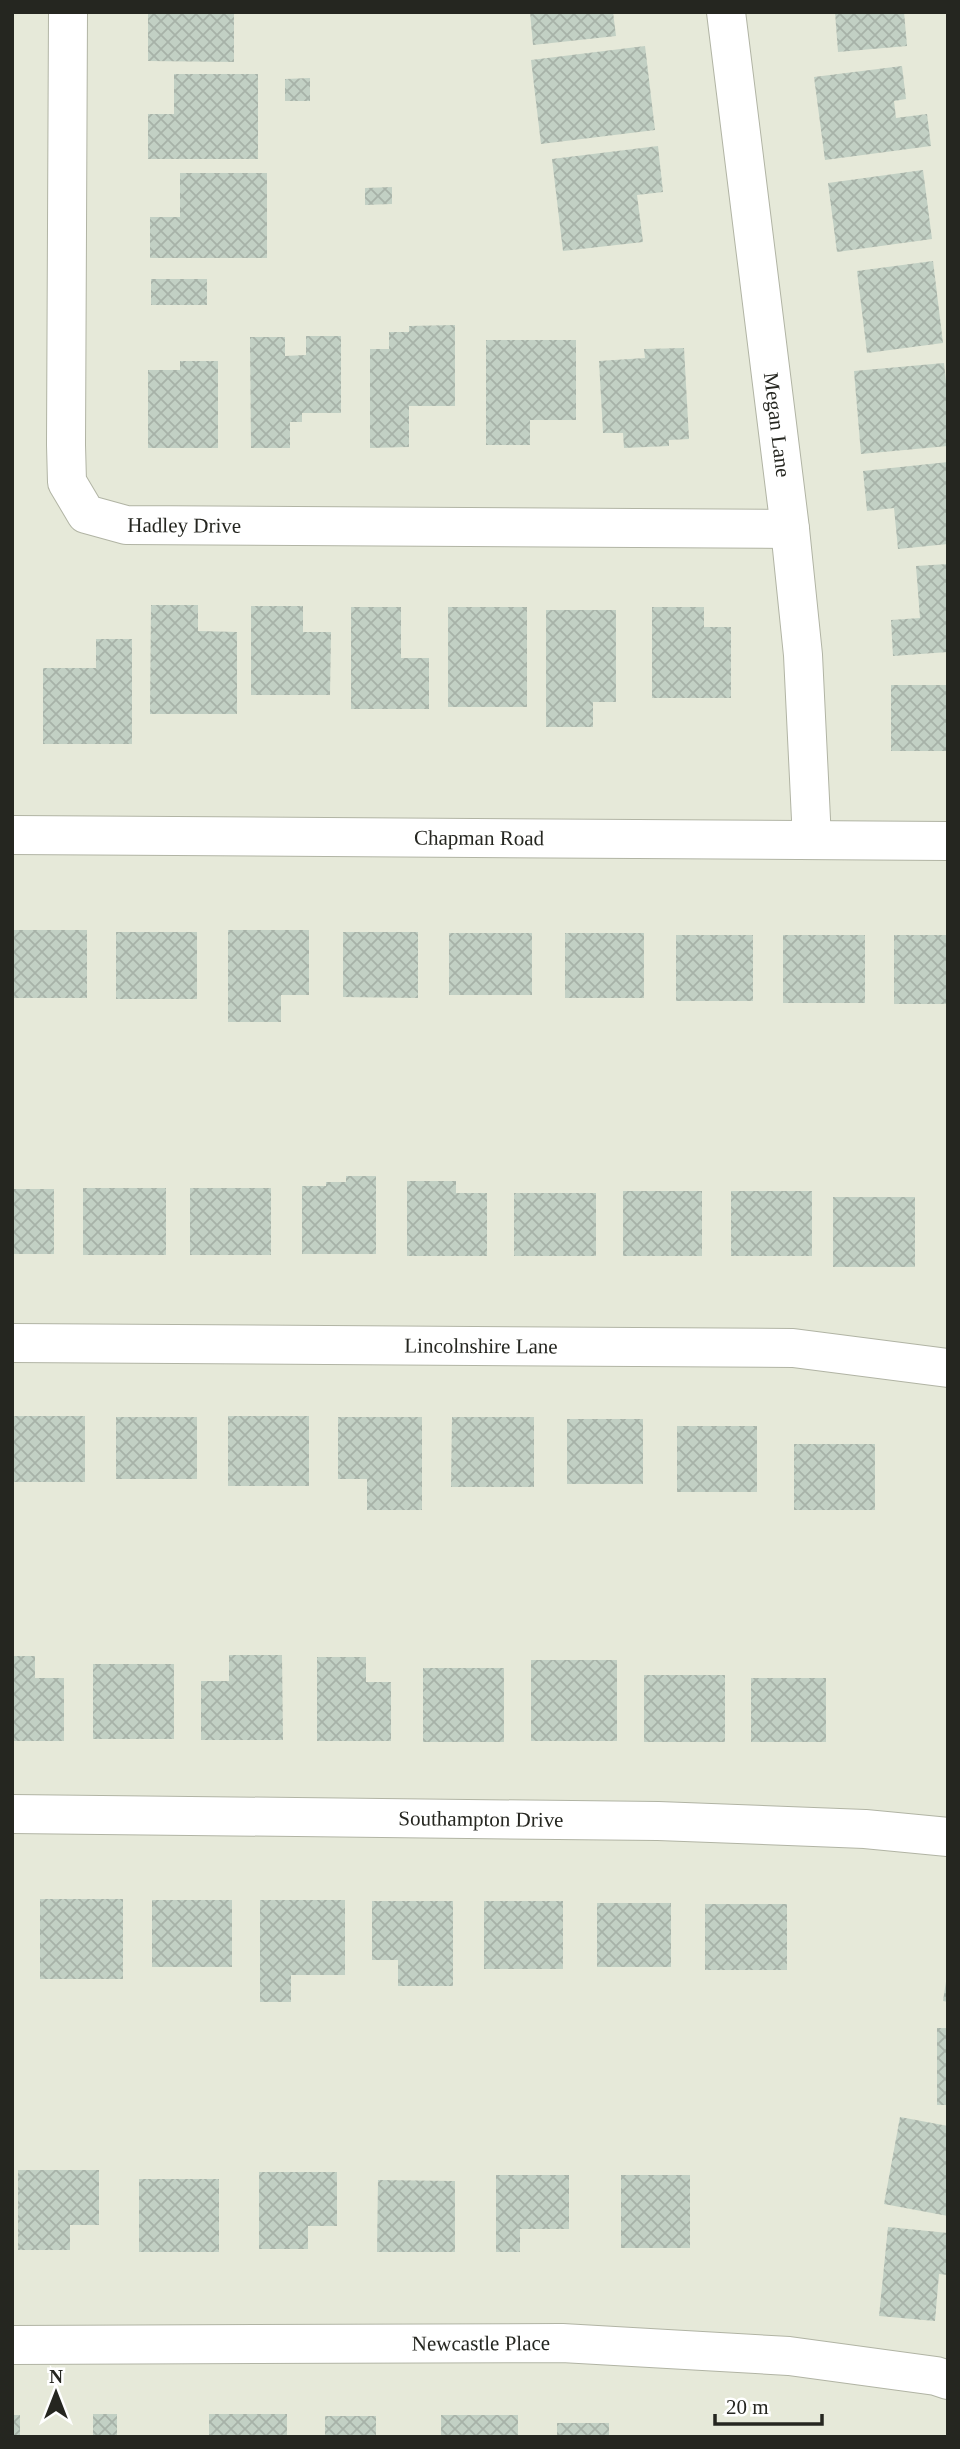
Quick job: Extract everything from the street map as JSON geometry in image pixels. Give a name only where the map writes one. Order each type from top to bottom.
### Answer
[{"type":"street","name":"Hadley Drive","points":[[68,12],[66,457],[67,482],[86,514],[126,525],[790,529]]},
{"type":"street","name":"Megan Lane","points":[[726,12],[790,529],[803,655],[812,840]]},
{"type":"street","name":"Chapman Road","points":[[12,835],[948,841]]},
{"type":"street","name":"Lincolnshire Lane","points":[[12,1343],[793,1348],[948,1368]]},
{"type":"street","name":"Southampton Drive","points":[[12,1814],[658,1821],[865,1829],[948,1837]]},
{"type":"street","name":"Newcastle Place","points":[[12,2345],[562,2343],[789,2356],[936,2376],[948,2380]]},
{"type":"building","points":[[148,12],[234,12],[234,62],[148,61]]},
{"type":"building","points":[[530,12],[613,12],[616,36],[533,45]]},
{"type":"building","points":[[835,12],[904,12],[907,46],[838,52]]},
{"type":"building","points":[[645,46],[655,130],[541,144],[531,60]]},
{"type":"building","points":[[902,66],[906,99],[894,101],[896,118],[927,114],[931,146],[825,160],[814,77]]},
{"type":"building","points":[[174,74],[258,74],[258,159],[148,159],[148,114],[174,114]]},
{"type":"building","points":[[310,78],[310,101],[285,101],[285,79]]},
{"type":"building","points":[[658,146],[663,192],[637,195],[643,242],[563,251],[552,159]]},
{"type":"building","points":[[923,170],[932,239],[837,252],[828,183]]},
{"type":"building","points":[[180,173],[267,173],[267,258],[150,258],[150,217],[180,217]]},
{"type":"building","points":[[392,187],[392,204],[365,205],[365,188]]},
{"type":"building","points":[[933,261],[943,343],[867,353],[857,271]]},
{"type":"building","points":[[151,279],[207,279],[207,305],[151,305]]},
{"type":"building","points":[[455,325],[455,406],[409,406],[409,447],[370,448],[370,349],[389,349],[389,332],[409,332],[409,326]]},
{"type":"building","points":[[306,336],[341,336],[341,413],[302,413],[302,422],[290,422],[290,448],[251,448],[250,337],[285,337],[285,356],[306,355]]},
{"type":"building","points":[[486,340],[576,340],[576,420],[530,420],[530,445],[486,445]]},
{"type":"building","points":[[684,348],[689,439],[669,440],[669,446],[624,448],[623,433],[603,433],[599,361],[645,358],[644,349]]},
{"type":"building","points":[[180,361],[218,361],[218,448],[148,448],[148,370],[180,370]]},
{"type":"building","points":[[944,363],[948,401],[948,446],[861,454],[854,371]]},
{"type":"building","points":[[948,462],[948,544],[898,549],[894,508],[867,511],[863,471]]},
{"type":"building","points":[[948,564],[948,652],[893,656],[891,620],[920,618],[916,566]]},
{"type":"building","points":[[151,605],[198,605],[198,631],[237,632],[237,714],[150,714]]},
{"type":"building","points":[[251,606],[303,606],[303,632],[331,632],[330,695],[251,695]]},
{"type":"building","points":[[351,607],[401,607],[401,658],[429,658],[429,709],[351,709]]},
{"type":"building","points":[[448,607],[527,607],[527,707],[448,707]]},
{"type":"building","points":[[652,607],[704,607],[704,627],[731,627],[731,698],[652,698]]},
{"type":"building","points":[[546,610],[616,610],[616,702],[593,702],[593,727],[546,727]]},
{"type":"building","points":[[96,639],[132,639],[132,744],[43,744],[43,668],[96,668]]},
{"type":"building","points":[[891,685],[948,685],[948,751],[891,751]]},
{"type":"building","points":[[12,930],[87,930],[87,998],[12,998]]},
{"type":"building","points":[[228,930],[309,930],[309,995],[281,995],[281,1022],[228,1022]]},
{"type":"building","points":[[116,932],[197,932],[197,999],[116,999]]},
{"type":"building","points":[[343,932],[418,932],[418,998],[343,997]]},
{"type":"building","points":[[449,933],[532,933],[532,995],[449,995]]},
{"type":"building","points":[[565,933],[644,933],[644,998],[565,998]]},
{"type":"building","points":[[676,935],[753,935],[753,1001],[676,1001]]},
{"type":"building","points":[[783,935],[865,935],[865,1003],[783,1003]]},
{"type":"building","points":[[894,935],[948,935],[948,1004],[894,1004]]},
{"type":"building","points":[[346,1176],[376,1176],[376,1254],[302,1254],[302,1186],[326,1186],[326,1182],[346,1182]]},
{"type":"building","points":[[407,1181],[456,1181],[456,1193],[487,1193],[487,1256],[407,1256]]},
{"type":"building","points":[[83,1188],[166,1188],[166,1255],[83,1255]]},
{"type":"building","points":[[190,1188],[271,1188],[271,1255],[190,1255]]},
{"type":"building","points":[[12,1189],[54,1189],[54,1254],[12,1254]]},
{"type":"building","points":[[623,1191],[702,1191],[702,1256],[623,1256]]},
{"type":"building","points":[[731,1191],[812,1191],[812,1256],[731,1256]]},
{"type":"building","points":[[514,1193],[596,1193],[596,1256],[514,1256]]},
{"type":"building","points":[[833,1197],[915,1197],[915,1267],[833,1267]]},
{"type":"building","points":[[12,1416],[85,1416],[85,1482],[12,1482]]},
{"type":"building","points":[[228,1416],[309,1416],[309,1486],[228,1486]]},
{"type":"building","points":[[116,1417],[197,1417],[197,1479],[116,1479]]},
{"type":"building","points":[[338,1417],[422,1417],[422,1510],[367,1510],[367,1479],[338,1479]]},
{"type":"building","points":[[452,1417],[534,1417],[534,1487],[451,1487]]},
{"type":"building","points":[[567,1419],[643,1419],[643,1484],[567,1484]]},
{"type":"building","points":[[677,1426],[757,1426],[757,1492],[677,1492]]},
{"type":"building","points":[[794,1444],[875,1444],[875,1510],[794,1510]]},
{"type":"building","points":[[229,1655],[282,1655],[283,1740],[201,1740],[201,1681],[229,1681]]},
{"type":"building","points":[[12,1656],[35,1656],[35,1678],[64,1678],[64,1741],[12,1741]]},
{"type":"building","points":[[317,1657],[366,1657],[366,1682],[391,1682],[391,1741],[317,1741]]},
{"type":"building","points":[[531,1660],[617,1660],[617,1741],[531,1741]]},
{"type":"building","points":[[93,1664],[174,1664],[174,1739],[93,1739]]},
{"type":"building","points":[[423,1668],[504,1668],[504,1742],[423,1742]]},
{"type":"building","points":[[644,1675],[725,1675],[725,1742],[644,1742]]},
{"type":"building","points":[[751,1678],[826,1678],[826,1742],[751,1742]]},
{"type":"building","points":[[40,1899],[123,1899],[123,1979],[40,1979]]},
{"type":"building","points":[[152,1900],[232,1900],[232,1967],[152,1967]]},
{"type":"building","points":[[260,1900],[345,1900],[345,1975],[291,1975],[291,2002],[260,2002]]},
{"type":"building","points":[[372,1901],[453,1901],[453,1986],[398,1986],[398,1960],[372,1960]]},
{"type":"building","points":[[484,1901],[563,1901],[563,1969],[484,1969]]},
{"type":"building","points":[[597,1903],[671,1903],[671,1967],[597,1967]]},
{"type":"building","points":[[705,1904],[787,1904],[787,1970],[705,1970]]},
{"type":"building","points":[[948,1982],[948,2002],[943,2001]]},
{"type":"building","points":[[937,2028],[948,2028],[948,2105],[937,2105]]},
{"type":"building","points":[[900,2117],[948,2126],[948,2216],[884,2204]]},
{"type":"building","points":[[18,2170],[99,2170],[99,2225],[70,2225],[70,2250],[18,2250]]},
{"type":"building","points":[[259,2172],[337,2172],[337,2226],[308,2226],[308,2249],[259,2249]]},
{"type":"building","points":[[496,2175],[569,2175],[569,2229],[520,2229],[520,2252],[496,2252]]},
{"type":"building","points":[[621,2175],[690,2175],[690,2248],[621,2248]]},
{"type":"building","points":[[139,2179],[219,2179],[219,2252],[139,2252]]},
{"type":"building","points":[[378,2180],[455,2181],[455,2252],[377,2252]]},
{"type":"building","points":[[888,2227],[948,2233],[948,2275],[939,2274],[935,2321],[879,2316]]},
{"type":"building","points":[[93,2414],[117,2414],[117,2437],[93,2437]]},
{"type":"building","points":[[209,2414],[287,2414],[287,2437],[209,2437]]},
{"type":"building","points":[[12,2415],[20,2415],[20,2437],[12,2437]]},
{"type":"building","points":[[441,2415],[518,2415],[518,2437],[441,2437]]},
{"type":"building","points":[[325,2416],[376,2416],[376,2437],[325,2437]]},
{"type":"building","points":[[557,2423],[609,2423],[609,2437],[557,2437]]}]
